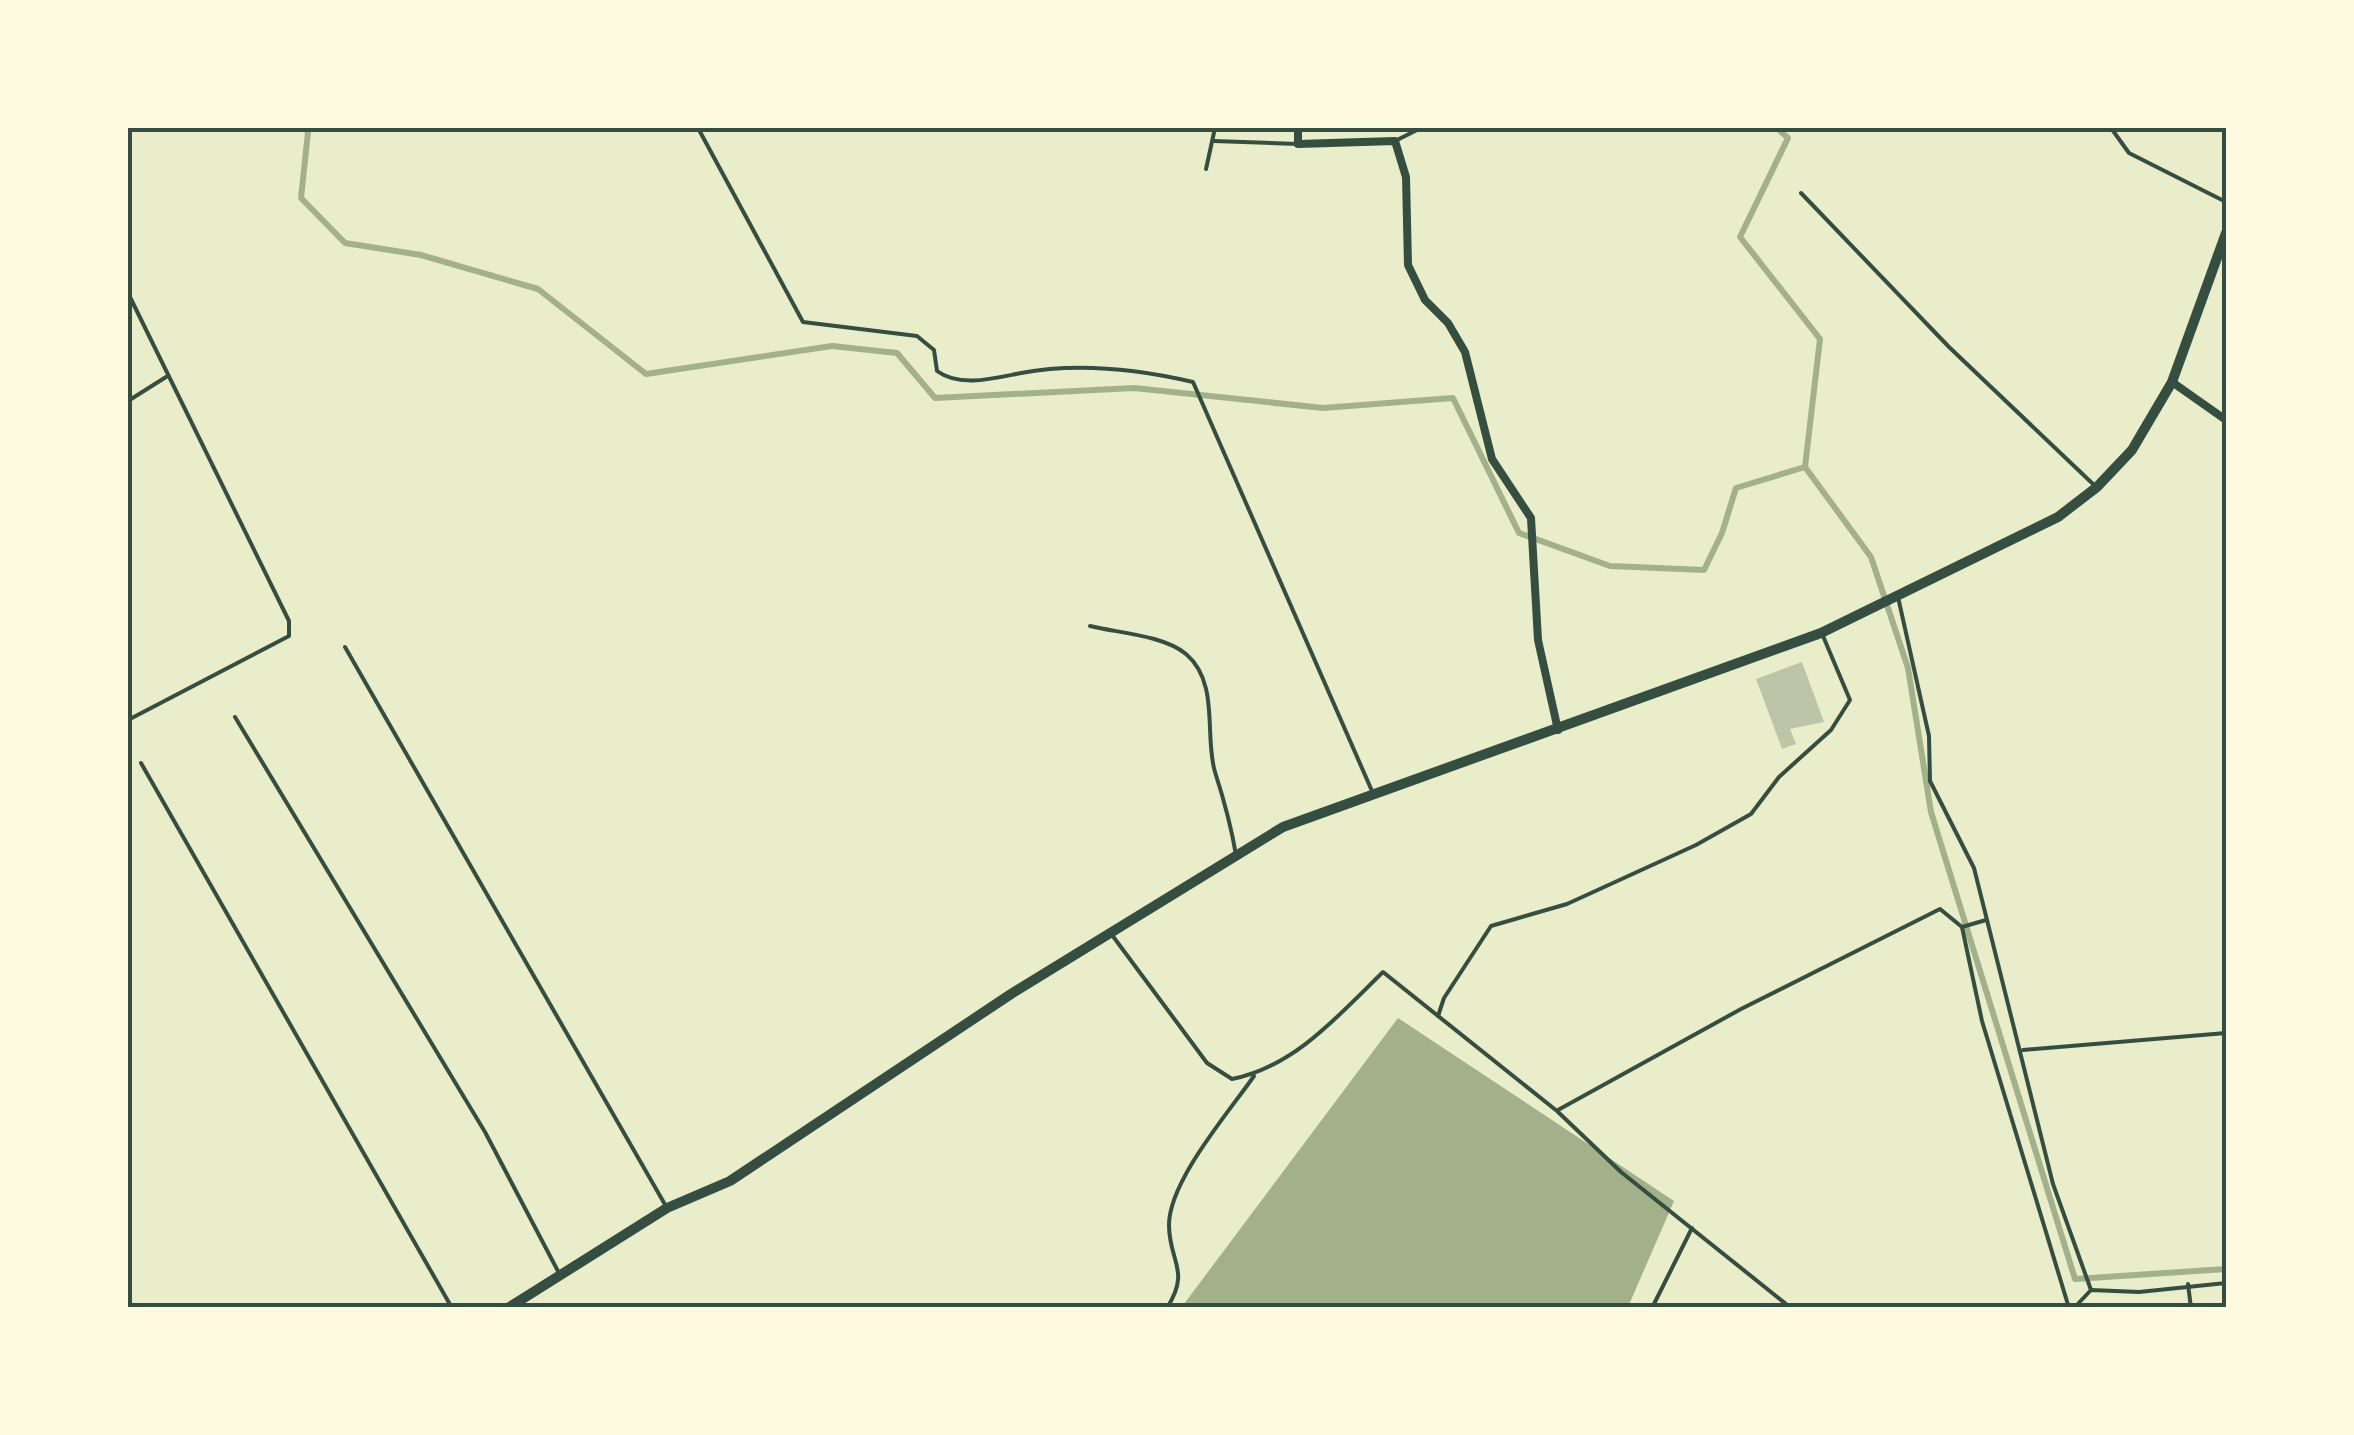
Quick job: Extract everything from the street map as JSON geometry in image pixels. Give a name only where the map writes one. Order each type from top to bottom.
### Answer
[{"type":"street","points":[[1298,128],[1298,144],[1395,141],[1406,176],[1408,266],[1425,300],[1448,323],[1464,352],[1492,459],[1531,518],[1538,640],[1558,730]]},
{"type":"street","points":[[508,1308],[667,1208],[730,1181],[1111,933],[1283,827],[1821,632],[2058,518],[2097,487],[2132,450],[2172,382],[2226,233]]},
{"type":"street","points":[[2172,382],[2226,420]]},
{"type":"lane","points":[[698,128],[803,322],[918,336],[934,350],[937,371],[956,380],[987,380],[1050,367],[1139,370],[1194,382],[1372,792]]},
{"type":"lane","points":[[1206,169],[1215,128]]},
{"type":"lane","points":[[1395,141],[1421,128]]},
{"type":"lane","points":[[2111,128],[2129,153],[2226,202]]},
{"type":"lane","points":[[1214,141],[1298,144]]},
{"type":"lane","points":[[1801,192],[1949,347],[2097,487]]},
{"type":"lane","points":[[128,292],[289,621],[289,636],[128,720]]},
{"type":"lane","points":[[128,401],[168,376]]},
{"type":"lane","points":[[1898,597],[1930,736],[1930,781],[1974,868],[2023,1050],[2053,1184],[2091,1290]]},
{"type":"lane","points":[[1090,626],[1156,641],[1186,654],[1200,676],[1212,718],[1214,769],[1227,800],[1236,854]]},
{"type":"lane","points":[[1438,1016],[1444,998],[1491,926],[1568,904],[1696,845],[1750,814],[1779,777],[1831,730],[1850,700],[1840,666],[1821,632]]},
{"type":"lane","points":[[345,647],[667,1208]]},
{"type":"lane","points":[[235,717],[485,1132],[560,1274]]},
{"type":"lane","points":[[141,763],[452,1308]]},
{"type":"lane","points":[[1556,1110],[1741,1009],[1940,910],[1962,927],[1982,1021],[2072,1308],[2091,1290],[2139,1292],[2188,1284],[2226,1284]]},
{"type":"lane","points":[[1962,927],[1986,920]]},
{"type":"lane","points":[[1111,933],[1207,1063],[1232,1079],[1256,1074],[1286,1060],[1382,972],[1556,1110],[1622,1172],[1791,1308]]},
{"type":"lane","points":[[2023,1050],[2226,1033]]},
{"type":"lane","points":[[1167,1308],[1181,1273],[1169,1224],[1185,1176],[1256,1074]]},
{"type":"lane","points":[[1652,1308],[1692,1228]]},
{"type":"lane","points":[[2188,1284],[2191,1308]]},
{"type":"shaded area","points":[[1398,1018],[1674,1201],[1628,1307],[1181,1308]]},
{"type":"building","points":[[1802,662],[1824,722],[1790,729],[1796,744],[1782,749],[1756,679]]},
{"type":"waterway","points":[[304,128],[308,132],[301,198],[345,243],[421,255],[538,289],[646,374],[832,346],[897,353],[935,398],[1134,388],[1323,408],[1453,398],[1519,533],[1610,566],[1704,570],[1722,533],[1736,488],[1805,467]]},
{"type":"waterway","points":[[1777,128],[1788,138],[1740,237],[1820,339],[1805,467],[1871,557],[1908,668],[1931,812],[2075,1279],[2226,1269]]}]
